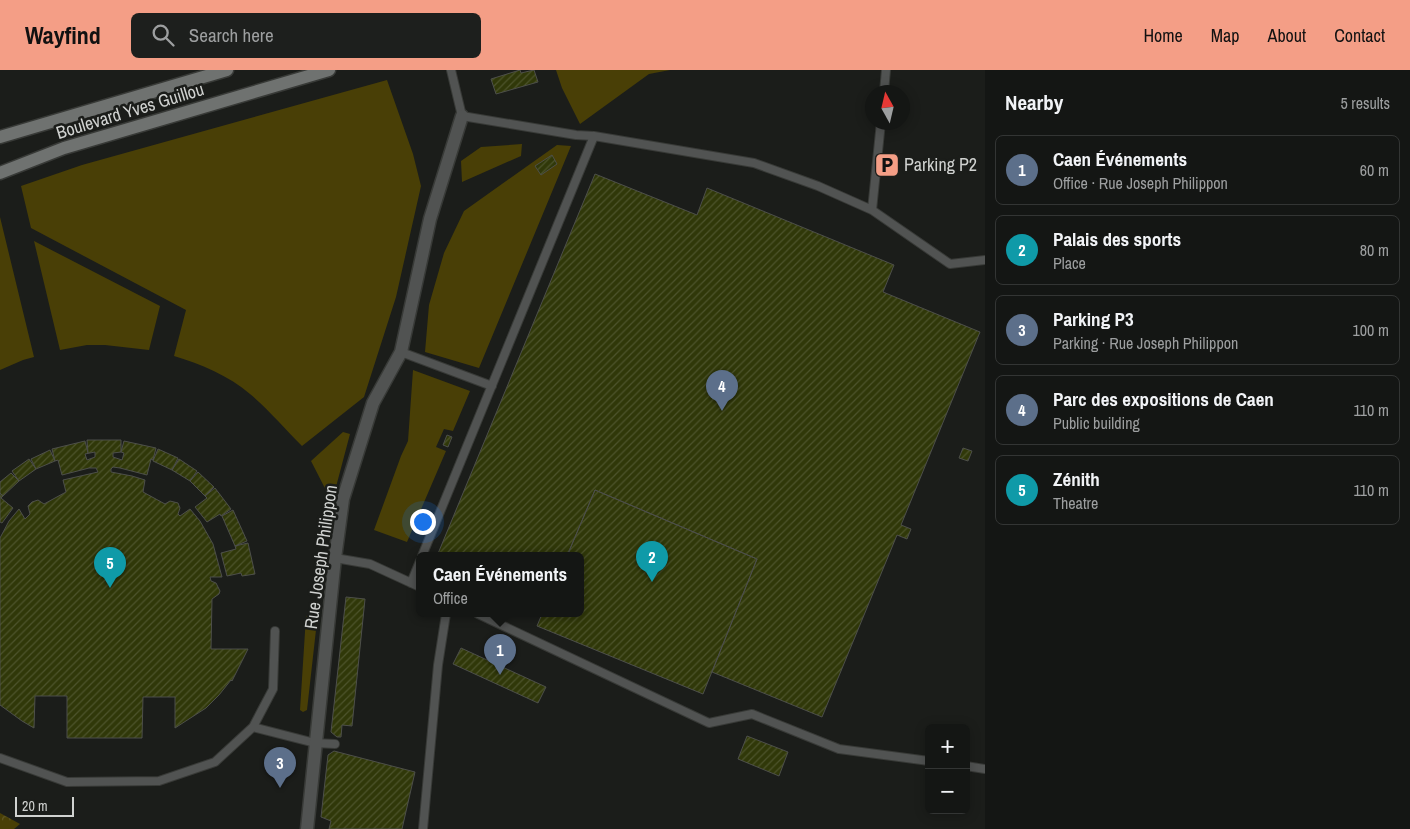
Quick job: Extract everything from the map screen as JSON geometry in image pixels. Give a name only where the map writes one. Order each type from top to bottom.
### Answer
[{"type":"main road","name":"Boulevard Yves Guillou","points":[[0,137],[227,70]]},
{"type":"main road","name":"Boulevard Yves Guillou","points":[[0,173],[64,148],[329,70]]},
{"type":"street","name":"Rue Joseph Philippon","points":[[307,829],[335,558],[343,499],[373,403],[401,352],[430,220],[462,116]]},
{"type":"lane","points":[[451,70],[462,116],[754,163],[818,186],[872,210],[950,264],[985,260]]},
{"type":"lane","points":[[885,85],[886,70]]},
{"type":"lane","points":[[872,210],[880,130]]},
{"type":"lane","points":[[424,552],[594,136]]},
{"type":"lane","points":[[401,352],[492,386]]},
{"type":"lane","points":[[335,558],[370,564],[416,585]]},
{"type":"lane","points":[[411,583],[416,571]]},
{"type":"lane","points":[[423,829],[437,674],[446,617]]},
{"type":"lane","points":[[484,617],[709,723],[752,714],[839,749],[925,760]]},
{"type":"lane","points":[[0,758],[67,782],[159,781],[215,762],[253,727],[273,689],[275,631]]},
{"type":"lane","points":[[253,727],[315,743],[335,744]]},
{"type":"lane","points":[[970,767],[985,769]]},
{"type":"green space","points":[[556,70],[670,70],[649,74],[580,124],[562,88]]},
{"type":"green space","points":[[387,80],[413,154],[421,186],[396,297],[364,397],[302,446],[264,406],[242,388],[214,371],[174,356],[186,310],[31,228],[21,186],[82,165]]},
{"type":"green space","points":[[522,144],[521,156],[462,182],[461,161],[481,147]]},
{"type":"green space","points":[[557,145],[571,146],[479,368],[425,352],[429,305],[444,253],[464,211]]},
{"type":"green space","points":[[0,217],[34,357],[0,370]]},
{"type":"green space","points":[[34,241],[160,306],[149,350],[87,345],[60,350]]},
{"type":"green space","points":[[413,370],[470,391],[453,431],[444,429],[436,447],[446,451],[407,542],[374,530],[408,441]]},
{"type":"green space","points":[[343,432],[350,434],[332,502],[311,461]]},
{"type":"green space","points":[[318,612],[307,710],[303,712],[300,710],[306,616]]},
{"type":"green space","points":[[0,813],[20,824],[14,829],[0,829]]},
{"type":"building","points":[[520,70],[521,73],[534,70],[538,82],[496,94],[491,79]]},
{"type":"building","points":[[552,155],[557,164],[541,175],[535,166]]},
{"type":"building","points":[[595,174],[697,215],[707,188],[894,265],[883,292],[980,332],[901,525],[911,529],[907,539],[897,535],[822,717],[712,672],[757,559],[595,490],[569,552],[439,552]]},
{"type":"building","points":[[447,435],[452,437],[448,447],[443,445]]},
{"type":"building","points":[[87,440],[121,440],[121,452],[124,441],[156,448],[147,475],[113,467],[111,472],[145,480],[143,492],[165,504],[170,501],[178,503],[180,508],[178,514],[180,516],[190,509],[200,521],[213,544],[222,577],[210,577],[211,581],[216,583],[220,591],[212,599],[211,649],[248,649],[232,681],[206,708],[175,728],[175,697],[143,697],[142,738],[67,738],[67,696],[35,696],[34,728],[0,705],[0,538],[9,521],[19,509],[25,519],[30,514],[28,506],[32,502],[38,500],[44,504],[66,492],[63,480],[98,472],[96,468],[89,468],[62,475],[58,460],[55,461],[52,449],[85,441],[88,453]],"holes":[[[95,452],[95,457],[87,460],[85,454]],[[113,453],[124,453],[122,460],[113,457]]]},
{"type":"building","points":[[963,448],[972,451],[968,461],[959,458]]},
{"type":"building","points":[[158,449],[178,458],[172,470],[153,461]]},
{"type":"building","points":[[50,450],[55,461],[36,469],[31,459]]},
{"type":"building","points":[[29,459],[36,469],[19,481],[12,471]]},
{"type":"building","points":[[179,459],[197,471],[190,481],[172,470]]},
{"type":"building","points":[[198,472],[214,487],[205,496],[190,481]]},
{"type":"building","points":[[11,473],[19,481],[3,496],[0,493],[0,482]]},
{"type":"building","points":[[215,488],[231,509],[207,522],[195,507],[207,498],[205,496]]},
{"type":"building","points":[[595,490],[757,559],[703,694],[537,626],[541,617],[584,617],[584,552],[569,552]]},
{"type":"building","points":[[0,493],[3,496],[1,498],[13,508],[2,523],[0,522]]},
{"type":"building","points":[[233,510],[247,541],[235,546],[222,516]]},
{"type":"building","points":[[248,543],[255,574],[242,576],[241,573],[227,576],[221,553],[236,549],[235,546]]},
{"type":"building","points":[[346,597],[365,599],[352,726],[342,725],[341,737],[337,737],[331,732]]},
{"type":"building","points":[[461,648],[546,687],[538,703],[453,664]]},
{"type":"building","points":[[747,736],[788,752],[779,776],[738,759]]},
{"type":"building","points":[[334,751],[415,772],[402,829],[329,829],[331,821],[321,817],[328,755]]},
{"type":"place","name":"Parking P2","points":[[887,165]]},
{"type":"place","name":"Parc des expositions de Caen","points":[[722,411]]},
{"type":"place","name":"Palais des sports","points":[[652,582]]},
{"type":"place","name":"Zénith","points":[[110,588]]},
{"type":"place","name":"Caen Événements","points":[[500,675]]},
{"type":"place","name":"Parking P3","points":[[280,788]]}]
